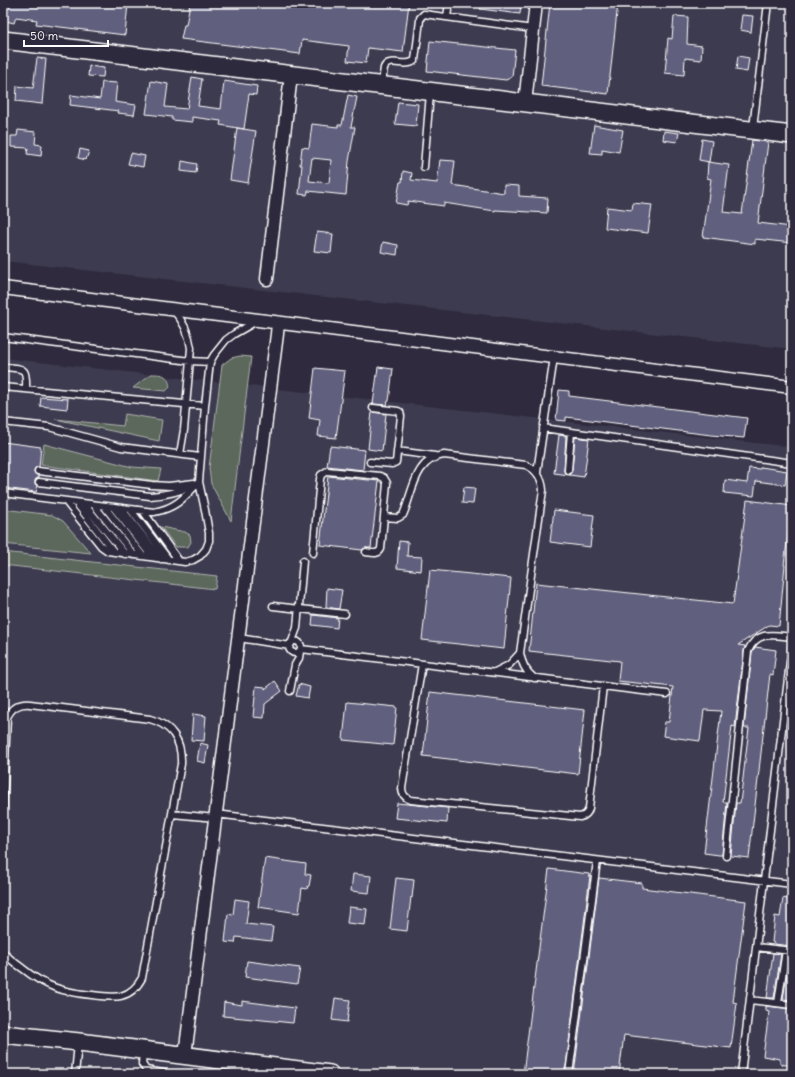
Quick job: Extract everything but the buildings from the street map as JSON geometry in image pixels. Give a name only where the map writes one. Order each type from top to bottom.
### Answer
[{"type":"main road","points":[[3,40],[792,135]]},
{"type":"main road","points":[[3,1034],[186,1055],[235,1065],[330,1074]]},
{"type":"street","points":[[525,103],[536,3]]},
{"type":"street","points":[[267,279],[291,75]]},
{"type":"street","points":[[3,288],[792,387]]},
{"type":"street","points":[[186,1055],[276,350],[278,323]]},
{"type":"lane","points":[[447,17],[449,3]]},
{"type":"lane","points":[[752,130],[768,3]]},
{"type":"lane","points":[[382,86],[384,68],[387,64],[409,64],[416,60],[420,20],[422,16],[427,14],[533,28]]},
{"type":"lane","points":[[424,168],[431,91]]},
{"type":"lane","points":[[173,310],[181,319],[188,332],[191,348],[180,454]]},
{"type":"lane","points":[[66,502],[101,546],[108,551],[184,562],[193,560],[200,556],[206,549],[209,541],[205,510],[198,482],[210,362],[226,340],[238,331],[258,320]]},
{"type":"lane","points":[[3,337],[190,361],[210,362]]},
{"type":"lane","points":[[537,472],[554,357]]},
{"type":"lane","points":[[3,367],[20,368],[25,372],[27,377],[26,389]]},
{"type":"lane","points":[[3,387],[205,406]]},
{"type":"lane","points":[[370,462],[394,464],[396,460],[401,416],[400,412],[373,408]]},
{"type":"lane","points":[[3,422],[49,427],[121,447],[200,457]]},
{"type":"lane","points":[[543,428],[792,463]]},
{"type":"lane","points":[[568,470],[572,432]]},
{"type":"lane","points":[[397,451],[526,465],[537,472],[540,477],[543,490],[520,653],[524,667],[534,678]]},
{"type":"lane","points":[[384,517],[398,518],[403,515],[420,470],[426,462],[437,456]]},
{"type":"lane","points":[[38,471],[152,485],[169,486],[198,482]]},
{"type":"lane","points":[[313,553],[320,479],[321,475],[327,471],[380,476],[387,482],[388,485],[381,549],[376,553],[366,552]]},
{"type":"lane","points":[[39,482],[150,496],[184,490],[198,482]]},
{"type":"lane","points":[[3,493],[154,512],[170,508],[183,499],[198,482]]},
{"type":"lane","points":[[76,503],[114,552]]},
{"type":"lane","points":[[84,504],[125,554]]},
{"type":"lane","points":[[94,505],[134,555]]},
{"type":"lane","points":[[104,506],[143,556]]},
{"type":"lane","points":[[113,507],[152,557]]},
{"type":"lane","points":[[121,508],[161,559]]},
{"type":"lane","points":[[130,509],[169,560]]},
{"type":"lane","points":[[143,511],[179,561]]},
{"type":"lane","points":[[295,665],[290,647],[297,628],[302,561]]},
{"type":"lane","points":[[273,606],[345,614]]},
{"type":"lane","points":[[290,691],[295,665],[299,658],[301,648],[301,640],[297,628]]},
{"type":"lane","points":[[726,856],[748,651],[753,642],[760,637],[771,635],[792,637]]},
{"type":"lane","points":[[239,638],[290,647],[296,653],[301,648]]},
{"type":"lane","points":[[290,647],[295,641],[300,644],[301,648]]},
{"type":"lane","points":[[741,1074],[792,645]]},
{"type":"lane","points":[[301,648],[667,694]]},
{"type":"lane","points":[[494,673],[509,665],[520,653]]},
{"type":"lane","points":[[422,664],[402,788],[405,797],[411,800],[584,816],[588,812],[589,808],[603,686]]},
{"type":"lane","points":[[3,808],[7,717],[16,706],[25,703],[150,719],[163,724],[169,729],[174,735],[180,749],[181,756],[172,814],[142,978],[138,985],[132,991],[117,998],[108,998],[65,991],[48,985],[32,976],[3,952]]},
{"type":"lane","points":[[172,814],[216,816],[792,884]]},
{"type":"lane","points":[[569,1074],[597,861]]},
{"type":"lane","points":[[756,947],[789,951],[778,1003]]},
{"type":"lane","points":[[750,1000],[792,1005]]},
{"type":"lane","points":[[75,1074],[79,1042]]},
{"type":"lane","points":[[143,1050],[142,1064],[146,1070],[168,1074]]},
{"type":"shaded area","points":[[3,3],[792,3],[792,349],[3,261]]},
{"type":"shaded area","points":[[3,358],[792,447],[792,1074],[3,1074]]},
{"type":"green space","points":[[240,356],[251,357],[231,521],[211,484],[209,468],[222,365],[231,358]]},
{"type":"green space","points":[[151,374],[158,374],[166,377],[170,387],[166,391],[133,388]]},
{"type":"green space","points":[[125,414],[162,420],[159,441],[55,419],[123,426]]},
{"type":"green space","points":[[44,444],[132,467],[161,469],[158,481],[41,465]]},
{"type":"green space","points":[[3,509],[52,515],[63,521],[91,553],[3,544]]},
{"type":"green space","points":[[161,527],[185,532],[190,535],[191,542],[188,547],[176,547]]},
{"type":"green space","points":[[3,552],[217,576],[215,589],[3,565]]}]
